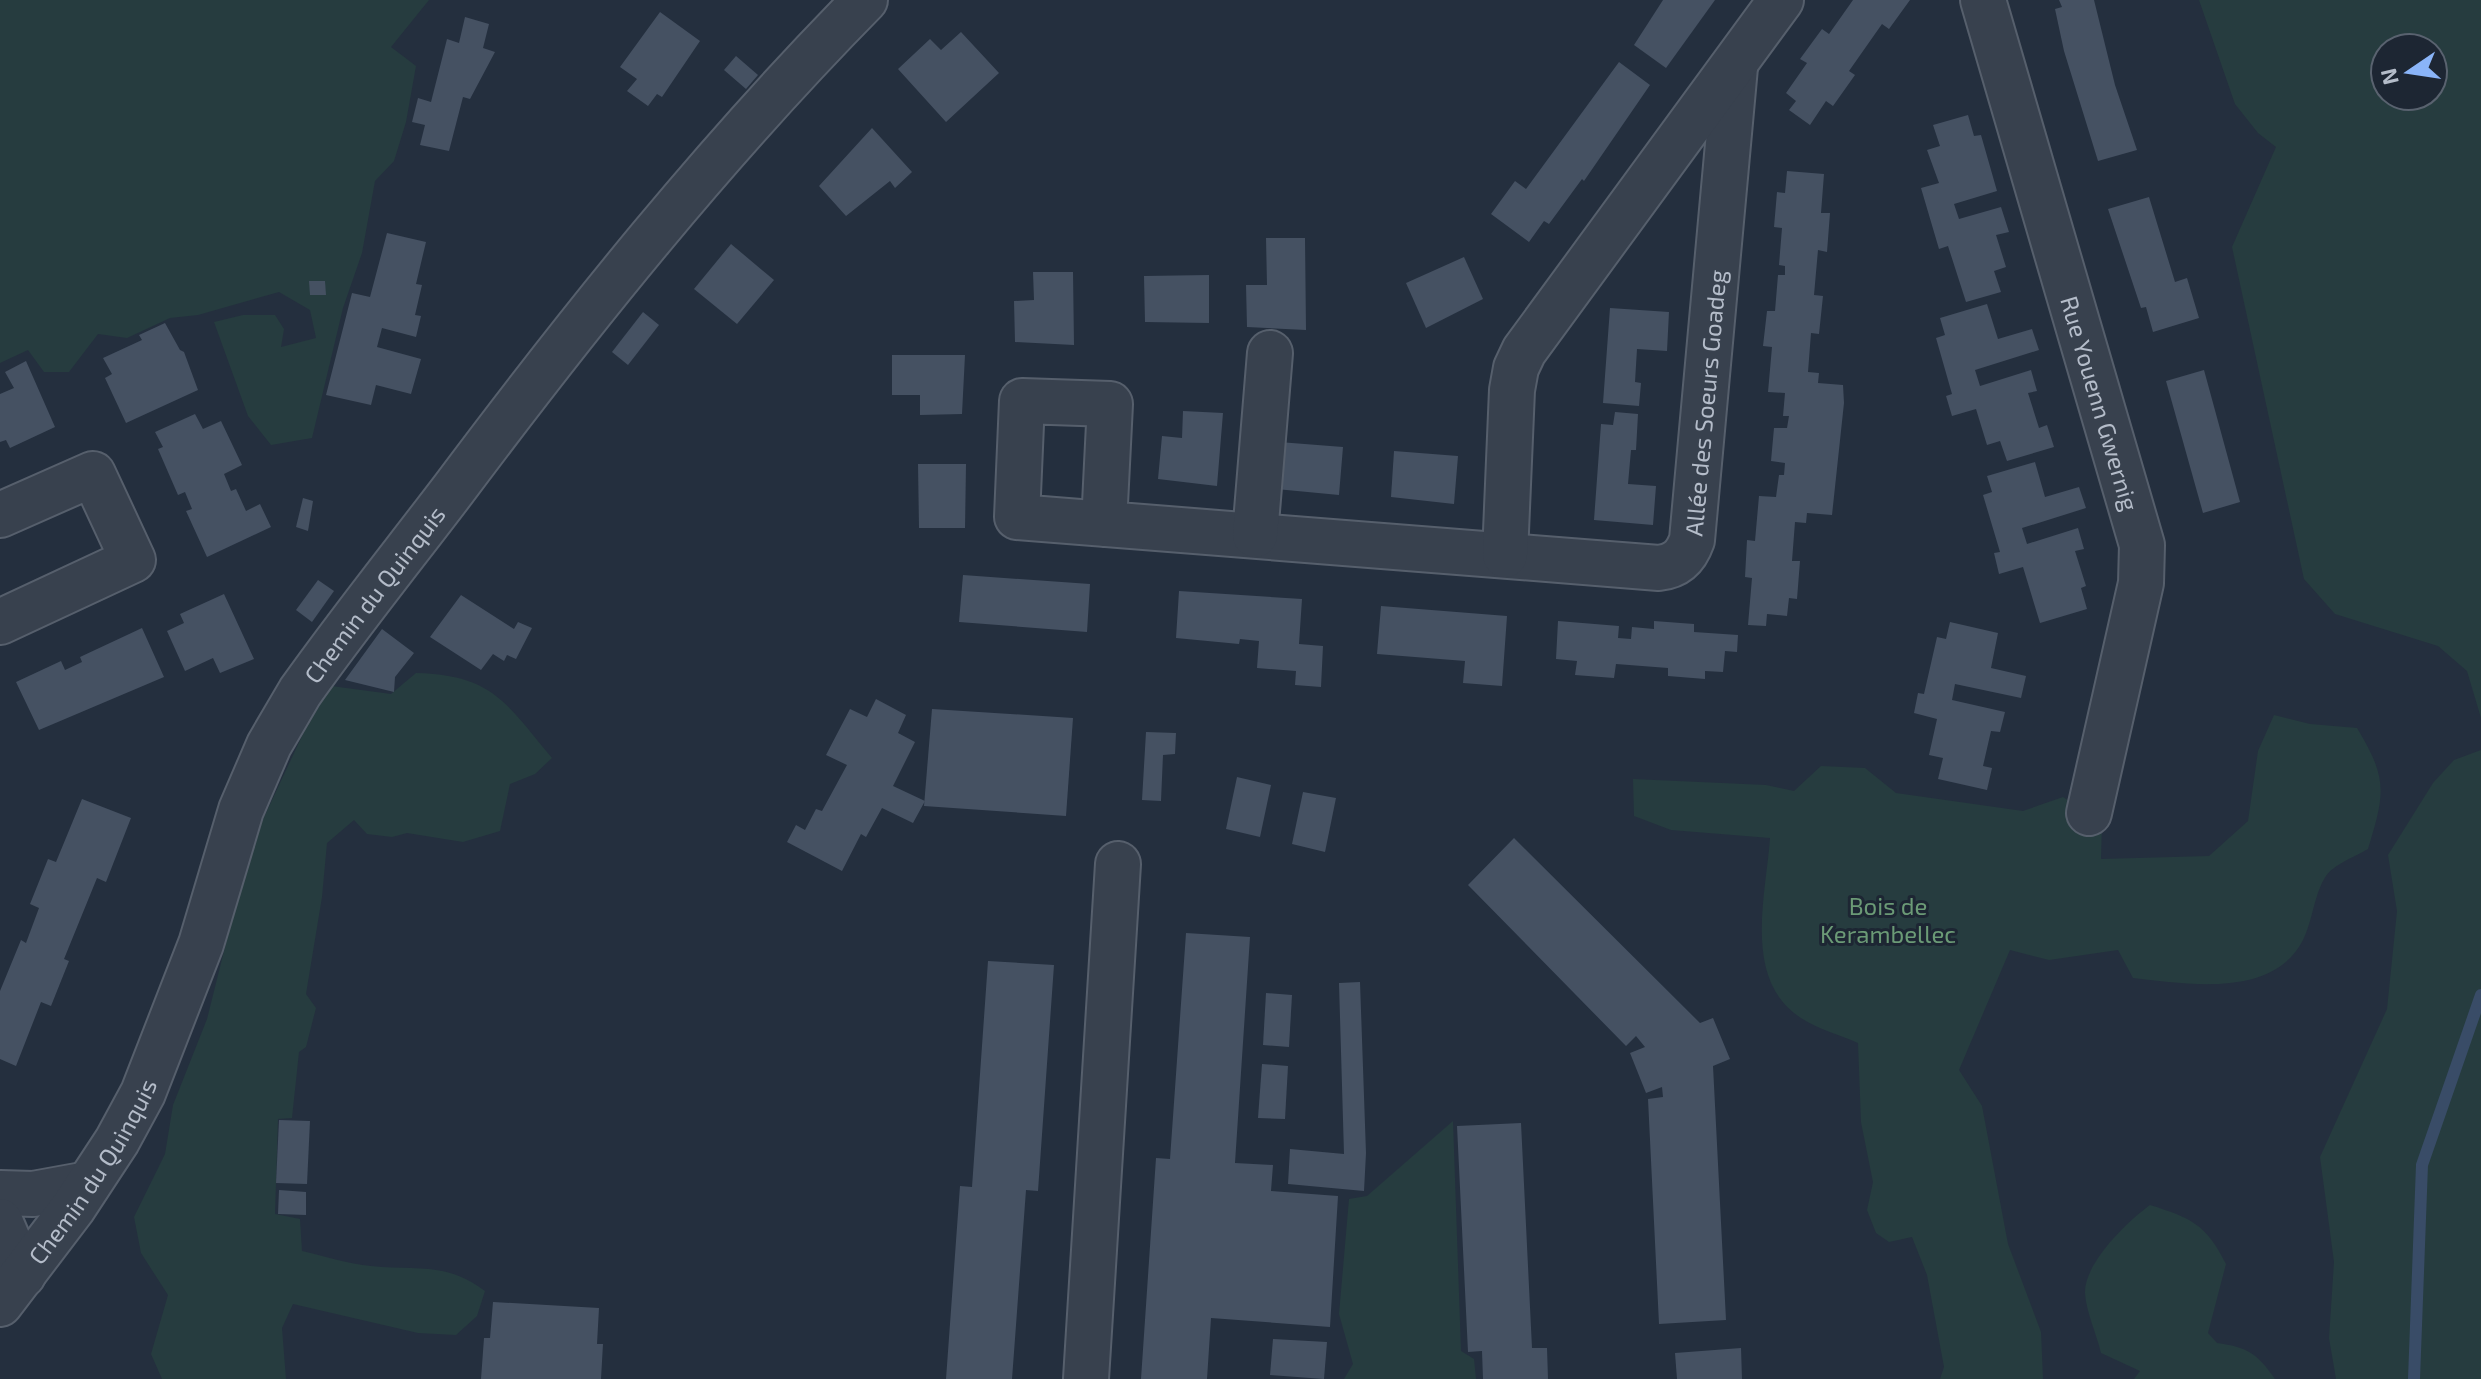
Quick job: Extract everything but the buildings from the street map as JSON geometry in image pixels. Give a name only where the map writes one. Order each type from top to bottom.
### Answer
[{"type":"street","name":"Chemin du Quinquis","points":[[12,1290],[117,1141],[160,1055],[201,944],[241,810],[269,745],[300,692],[527,391],[602,298],[756,115],[865,0]]},
{"type":"street","name":"Allée des Soeurs Goadeg","points":[[1505,555],[1512,390],[1520,359],[1781,0]]},
{"type":"street","name":"Rue Youenn Gwernig","points":[[1983,0],[2142,545],[2141,583],[2089,813]]},
{"type":"street","name":"Allée des Soeurs Goadeg","points":[[1104,524],[1659,568],[1671,566],[1688,552],[1735,67]]},
{"type":"street","points":[[1255,535],[1270,353]]},
{"type":"street","points":[[0,515],[93,474],[133,560],[0,622]]},
{"type":"street","points":[[1086,1379],[1118,864]]},
{"type":"street","points":[[0,1193],[33,1194],[88,1184]]},
{"type":"street","points":[[0,1221],[12,1290]]},
{"type":"green space","points":[[0,0],[429,0],[391,47],[416,66],[406,122],[394,161],[375,181],[362,253],[343,308],[312,438],[271,445],[248,416],[214,322],[243,315],[275,315],[284,329],[281,347],[316,338],[310,310],[279,292],[198,315],[170,318],[127,338],[98,334],[69,372],[44,372],[28,350],[0,363]]},
{"type":"green space","points":[[2199,0],[2481,0],[2481,718],[2467,671],[2438,646],[2335,614],[2304,579],[2232,247],[2276,147],[2258,133],[2235,104]]},
{"type":"green space","points":[[416,673],[463,679],[481,686],[509,707],[552,758],[535,774],[510,784],[500,831],[463,842],[407,833],[392,837],[367,834],[354,820],[327,843],[322,897],[306,994],[316,1008],[306,1047],[299,1052],[292,1118],[278,1119],[275,1214],[300,1219],[302,1251],[362,1265],[430,1269],[457,1275],[485,1291],[477,1316],[456,1335],[418,1333],[293,1304],[282,1328],[286,1379],[162,1379],[151,1354],[168,1295],[141,1253],[134,1217],[165,1154],[173,1105],[207,1019],[250,847],[303,734],[331,686],[391,694]]},
{"type":"green space","name":"Bois de Kerambellec","points":[[2274,715],[2310,724],[2357,728],[2379,774],[2378,814],[2368,849],[2339,864],[2326,876],[2303,940],[2289,959],[2271,972],[2250,980],[2203,984],[2133,978],[2118,950],[2049,960],[2010,950],[1959,1070],[1982,1106],[2008,1244],[2041,1332],[2043,1379],[1940,1379],[1944,1367],[1927,1275],[1912,1237],[1889,1242],[1876,1233],[1867,1210],[1873,1182],[1861,1122],[1858,1043],[1801,1018],[1783,1002],[1771,982],[1764,960],[1762,910],[1770,838],[1671,830],[1634,816],[1633,779],[1766,785],[1794,791],[1821,766],[1865,768],[1896,793],[2023,811],[2063,797],[2102,823],[2101,859],[2209,856],[2248,821],[2258,751]]},
{"type":"green space","points":[[2481,750],[2481,1379],[2336,1379],[2329,1338],[2334,1262],[2320,1157],[2387,1009],[2397,911],[2388,855],[2433,783],[2454,760]]},
{"type":"green space","points":[[1453,1121],[1461,1351],[1474,1359],[1476,1379],[1344,1379],[1353,1364],[1339,1314],[1349,1199],[1367,1196]]},
{"type":"green space","points":[[2150,1205],[2196,1224],[2219,1251],[2226,1264],[2208,1333],[2217,1343],[2250,1353],[2263,1363],[2275,1379],[2134,1379],[2140,1371],[2101,1353],[2089,1316],[2085,1293],[2087,1281],[2099,1256],[2130,1221]]},
{"type":"waterway","points":[[2414,1379],[2422,1165],[2481,995]]}]
